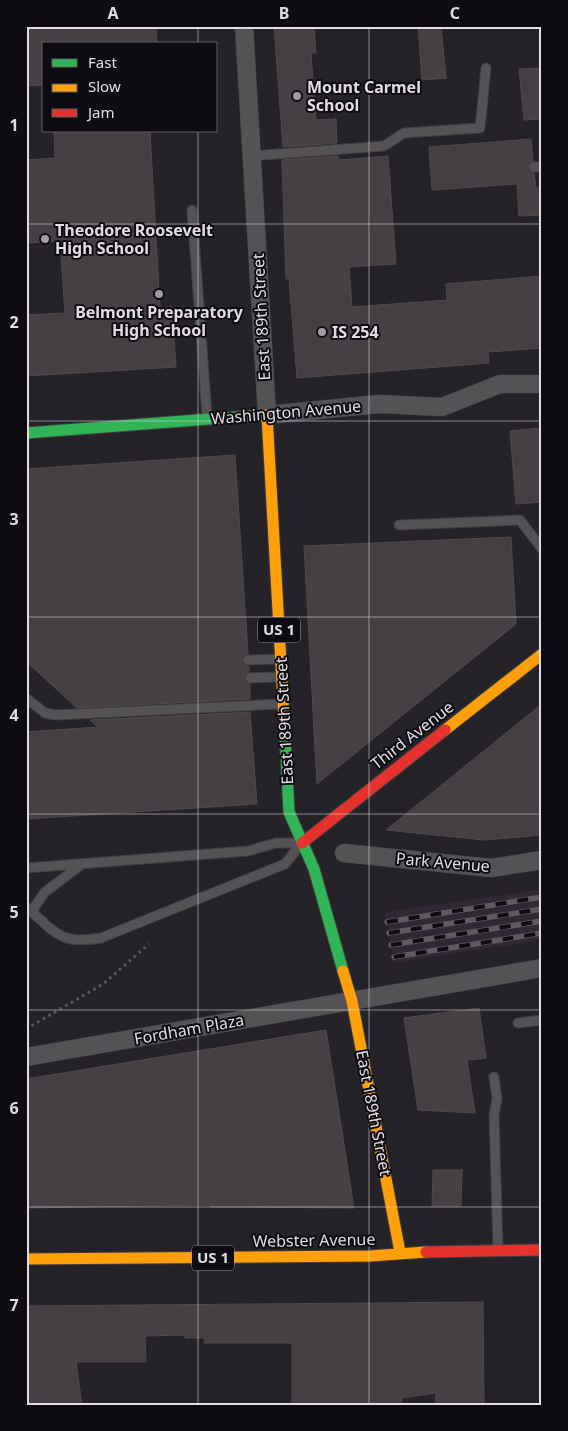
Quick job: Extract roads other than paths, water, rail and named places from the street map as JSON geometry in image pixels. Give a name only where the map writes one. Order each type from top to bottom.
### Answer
[{"type":"main road","name":"Washington Avenue","points":[[26,433],[267,415]]},
{"type":"main road","name":"East 189th Street","points":[[267,415],[289,812],[314,869],[352,1000],[400,1252]]},
{"type":"main road","name":"Third Avenue","points":[[302,843],[542,654]]},
{"type":"main road","name":"Webster Avenue","points":[[26,1259],[370,1256],[400,1252],[542,1250]]},
{"type":"street","name":"East 189th Street","points":[[244,26],[267,415]]},
{"type":"street","name":"Washington Avenue","points":[[267,415],[379,404],[442,407],[500,384],[542,384]]},
{"type":"street","name":"Park Avenue","points":[[344,853],[491,868],[539,860]]},
{"type":"street","points":[[352,1000],[542,968]]},
{"type":"street","name":"Fordham Plaza","points":[[26,1057],[352,1000]]},
{"type":"lane","points":[[252,156],[384,146],[404,133],[480,128],[486,68]]},
{"type":"lane","points":[[192,210],[207,419]]},
{"type":"lane","points":[[399,525],[520,520],[542,549]]},
{"type":"lane","points":[[248,660],[281,659]]},
{"type":"lane","points":[[250,678],[282,677]]},
{"type":"lane","points":[[26,698],[45,712],[55,715],[283,704]]},
{"type":"lane","points":[[26,868],[248,851],[276,843],[302,843]]},
{"type":"lane","name":"Third Avenue","points":[[82,864],[45,892],[29,909],[57,935],[76,941],[101,938],[285,864],[302,843]]},
{"type":"lane","points":[[518,1023],[542,1020]]},
{"type":"lane","points":[[494,1076],[497,1099],[494,1115],[498,1251]]},
{"type":"railway","points":[[387,922],[542,897]]},
{"type":"railway","points":[[389,933],[542,909]]},
{"type":"railway","points":[[391,945],[542,921]]},
{"type":"railway","points":[[394,957],[542,933]]},
{"type":"place","name":"Mount Carmel School","points":[[297,96]]},
{"type":"place","name":"Theodore Roosevelt High School","points":[[45,239]]},
{"type":"place","name":"Belmont Preparatory High School","points":[[159,294]]},
{"type":"place","name":"IS 254","points":[[322,332]]}]
